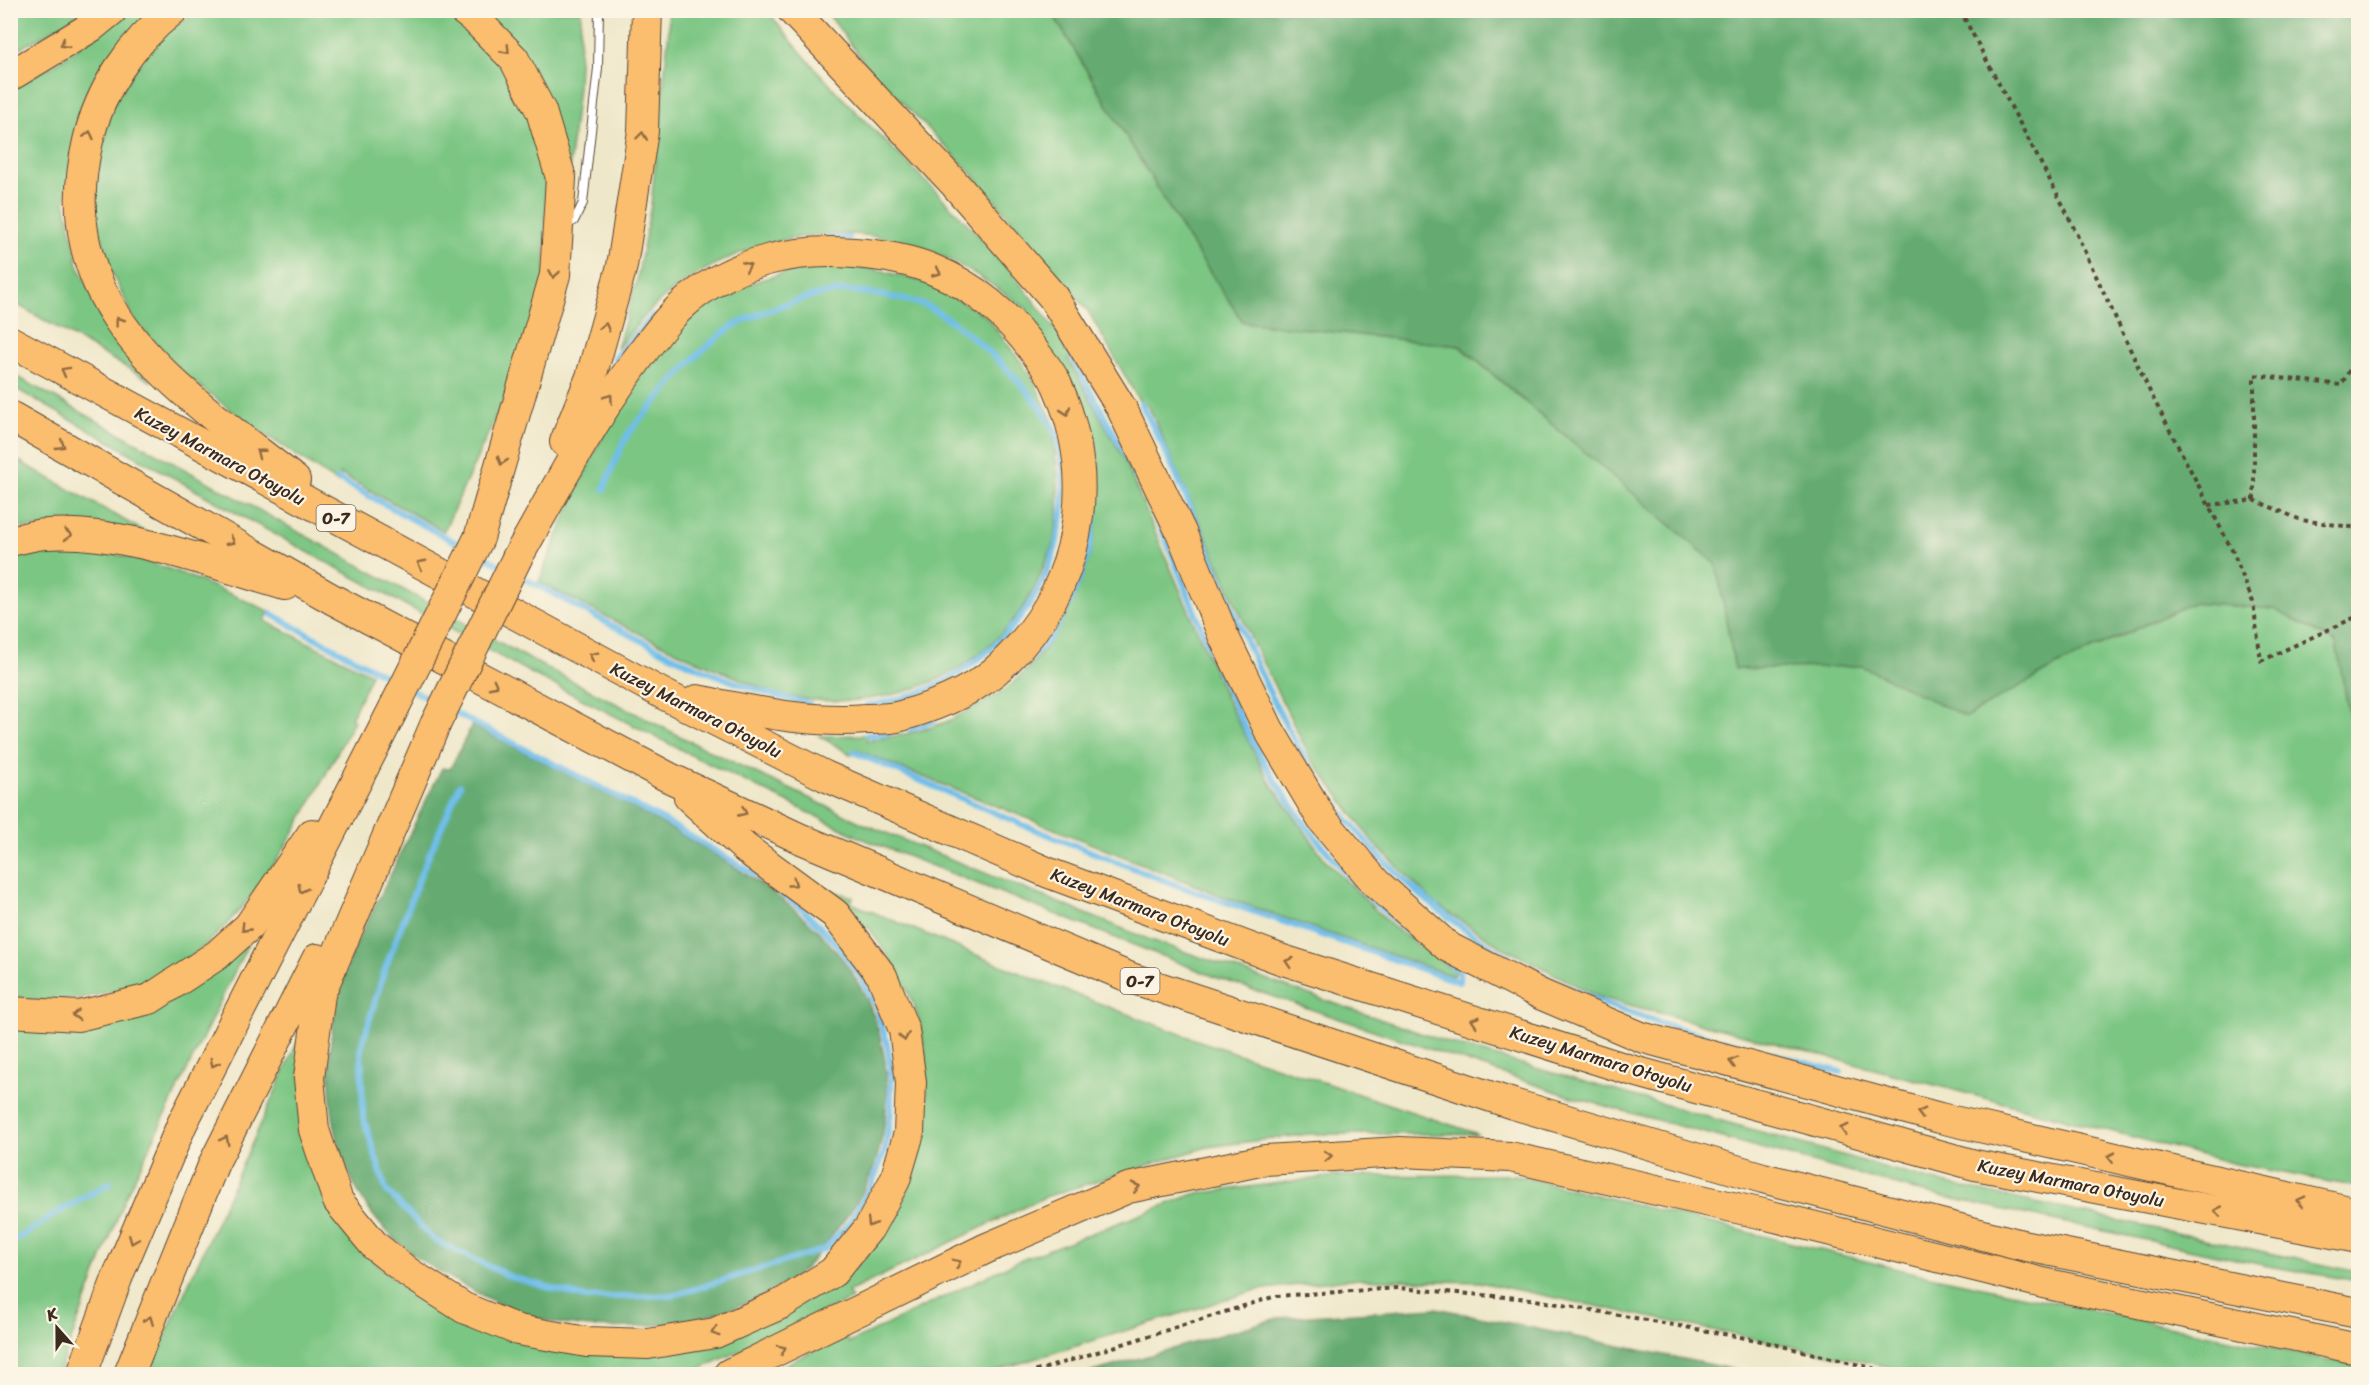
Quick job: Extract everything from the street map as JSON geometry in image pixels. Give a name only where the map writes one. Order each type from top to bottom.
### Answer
[{"type":"highway","points":[[10,76],[91,27],[112,10]]},
{"type":"highway","points":[[173,10],[152,26],[116,70],[93,120],[82,166],[80,210],[88,262],[109,308],[143,353],[224,425],[356,529]]},
{"type":"highway","points":[[82,1374],[123,1262],[182,1124],[479,538],[552,285],[561,178],[541,111],[514,59],[463,10]]},
{"type":"highway","points":[[517,558],[591,377],[622,266],[643,131],[647,10]]},
{"type":"highway","points":[[792,10],[953,182],[1053,297],[1122,409],[1181,532],[1223,635],[1269,730],[1322,819],[1376,883],[1448,947],[1542,995],[1641,1037],[1940,1118],[2358,1213]]},
{"type":"highway","points":[[129,1374],[214,1163],[517,558],[604,405],[665,322],[694,296],[730,273],[761,261],[796,253],[831,251],[890,256],[933,269],[968,288],[999,310],[1028,342],[1056,383],[1075,436],[1081,503],[1068,566],[1040,623],[1003,665],[956,695],[898,717],[832,722],[771,714],[663,694]]},
{"type":"highway","name":"Kuzey Marmara Otoyolu","points":[[10,341],[663,694],[825,776],[1049,873],[1280,959],[1627,1069],[1975,1165],[2358,1238]]},
{"type":"highway","name":"O-7","points":[[10,416],[332,598],[668,777],[799,838],[1131,978],[1514,1104],[1763,1178],[2022,1245],[2358,1313]]},
{"type":"highway","points":[[10,541],[47,534],[102,537],[158,549],[332,598]]},
{"type":"highway","points":[[10,1012],[78,1016],[118,1009],[150,999],[217,955],[249,926],[303,849],[395,706]]},
{"type":"highway","points":[[435,725],[320,994],[309,1078],[314,1130],[338,1201],[375,1246],[409,1273],[464,1308],[518,1330],[587,1342],[648,1344],[715,1333],[783,1304],[833,1272],[869,1228],[895,1180],[909,1133],[911,1082],[904,1030],[882,976],[835,914],[745,848],[668,777]]},
{"type":"highway","points":[[729,1374],[987,1248],[1128,1188],[1265,1160],[1400,1152],[1510,1157],[1759,1213],[2043,1283],[2358,1349]]},
{"type":"lane","points":[[558,228],[574,220],[583,203],[598,68],[599,10]]},
{"type":"path","points":[[1960,10],[2064,207],[2151,394],[2233,552],[2253,603],[2261,661],[2358,616]]},
{"type":"path","points":[[2254,500],[2254,375],[2341,385],[2358,355]]},
{"type":"path","points":[[2209,505],[2254,500],[2301,520],[2358,528]]},
{"type":"path","points":[[1027,1374],[1276,1296],[1398,1288],[1530,1299],[1757,1340],[1897,1374]]},
{"type":"green space","points":[[11,10],[83,10],[83,11],[11,53]]},
{"type":"green space","points":[[130,11],[157,11],[108,61],[81,105],[65,201],[78,265],[104,321],[152,382],[11,301],[10,87],[52,66]]},
{"type":"green space","points":[[197,11],[444,11],[499,58],[528,109],[546,170],[545,281],[511,383],[444,531],[340,474],[338,483],[249,424],[185,375],[136,322],[111,271],[96,216],[98,150],[112,106],[139,63],[166,31]]},
{"type":"green space","points":[[482,11],[581,11],[578,87],[569,170]]},
{"type":"green space","points":[[668,11],[768,11],[820,74],[965,221],[1015,276],[1075,355],[1068,359],[1124,459],[1226,698],[1269,781],[1326,861],[1391,925],[1455,972],[1453,976],[1232,900],[856,750],[852,755],[819,736],[868,735],[867,741],[920,731],[965,712],[1013,683],[1054,635],[1070,608],[1082,580],[1091,551],[1096,521],[1099,490],[1098,458],[1092,458],[1024,318],[1028,310],[988,282],[947,258],[917,246],[884,238],[850,234],[815,235],[782,240],[717,263],[660,301],[617,349],[637,280],[651,205],[669,29]]},
{"type":"green space","points":[[826,11],[1051,11],[1185,234],[1243,322],[1459,346],[1717,564],[1735,669],[1862,666],[1966,716],[2054,667],[2192,603],[2274,609],[2336,642],[2358,762],[2358,1187],[2236,1164],[1599,997],[1500,946],[1435,904],[1373,842],[1310,757],[1254,645],[1148,405],[1141,404],[1088,311],[976,178],[867,66]]},
{"type":"green space","points":[[1051,11],[2358,11],[2358,762],[2336,643],[2274,609],[2192,603],[2054,667],[1966,717],[1862,666],[1735,669],[1716,564],[1460,346],[1243,322],[1185,234]]},
{"type":"green space","points":[[806,267],[871,268],[928,283],[986,316],[1032,377],[1059,435],[1053,437],[1058,487],[1055,537],[1042,571],[1023,606],[999,636],[970,660],[938,679],[902,692],[864,700],[825,701],[772,692],[658,643],[539,582],[588,466],[632,387],[657,352],[685,322],[726,293]]},
{"type":"green space","points":[[10,373],[533,661],[705,749],[864,824],[1148,939],[1452,1044],[1929,1180],[2358,1272],[2358,1281],[2268,1266],[1930,1194],[1572,1097],[1218,978],[861,838],[699,759],[527,671],[236,513],[11,386]]},
{"type":"green space","points":[[10,456],[147,533],[11,527]]},
{"type":"green space","points":[[44,551],[92,551],[121,555],[186,575],[269,611],[265,621],[371,674],[351,719],[354,721],[301,820],[260,884],[237,914],[210,940],[174,969],[145,981],[94,996],[46,1001],[11,996],[11,557]]},
{"type":"green space","points":[[472,725],[653,819],[762,885],[793,908],[822,935],[861,988],[878,1030],[886,1074],[885,1120],[879,1150],[869,1179],[846,1218],[808,1266],[770,1292],[742,1305],[678,1322],[613,1328],[552,1322],[490,1300],[416,1257],[382,1227],[364,1202],[342,1155],[331,1103],[330,1050],[338,999],[347,967],[360,937],[415,823],[442,768],[450,769]]},
{"type":"green space","points":[[826,889],[853,897],[851,903],[1032,978],[1191,1038],[1478,1134],[1309,1134],[1207,1147],[1045,1197],[848,1292],[852,1299],[689,1374],[148,1374],[307,1021],[300,1076],[354,1241],[403,1288],[468,1325],[615,1356],[853,1269],[878,1242],[907,1190],[924,1128],[927,1096],[926,1065],[922,1034],[914,1006],[888,955],[868,927],[861,932]]},
{"type":"green space","points":[[248,944],[124,1200],[58,1374],[11,1374],[10,1024],[75,1028]]},
{"type":"green space","points":[[1515,1175],[1906,1271],[2358,1366],[2358,1374],[1925,1374],[1479,1282],[1348,1279],[1257,1290],[985,1374],[766,1374],[845,1335],[849,1343],[1016,1262],[1194,1194],[1335,1176]]},
{"type":"green space","points":[[1436,1308],[1756,1374],[1086,1374],[1278,1318]]},
{"type":"waterway","points":[[827,238],[849,238]]},
{"type":"waterway","points":[[604,489],[627,436],[689,364],[732,327],[772,309],[822,294],[848,291],[875,294],[924,305],[959,327],[980,344],[1001,363],[1037,403],[1050,422],[1057,438],[1064,486],[1058,535],[1051,559],[1030,603],[1016,622],[985,654],[968,667],[930,688],[889,702],[867,705]]},
{"type":"waterway","points":[[1012,304],[1025,315]]},
{"type":"waterway","points":[[615,358],[653,316]]},
{"type":"waterway","points":[[1072,357],[1150,504],[1213,657],[1258,752],[1276,782],[1322,846],[1375,903],[1415,937]]},
{"type":"waterway","points":[[1141,404],[1182,488],[1254,660],[1296,743],[1319,781],[1345,816],[1404,880],[1473,935],[1510,958],[1584,995],[1655,1021],[1840,1072]]},
{"type":"waterway","points":[[1013,675],[1050,637],[1075,591],[1083,569],[1093,525],[1096,502],[1094,457]]},
{"type":"waterway","points":[[338,479],[466,548]]},
{"type":"waterway","points":[[481,555],[504,567]]},
{"type":"waterway","points":[[518,575],[659,650],[732,681],[809,704]]},
{"type":"waterway","points":[[271,614],[397,682]]},
{"type":"waterway","points":[[412,690],[437,703]]},
{"type":"waterway","points":[[451,711],[663,820],[759,877]]},
{"type":"waterway","points":[[910,729],[934,721]]},
{"type":"waterway","points":[[868,735],[888,733]]},
{"type":"waterway","points":[[854,752],[1023,825],[1179,886],[1459,982],[1459,972],[1447,962]]},
{"type":"waterway","points":[[460,785],[422,871],[385,969],[361,1048],[363,1116],[386,1190],[434,1240],[511,1277],[586,1298],[675,1295],[825,1249],[849,1223],[870,1188],[885,1150],[891,1111],[891,1070],[887,1043],[876,1007],[860,976],[836,943],[801,908],[777,890]]},
{"type":"waterway","points":[[10,1244],[63,1209],[110,1183]]}]
